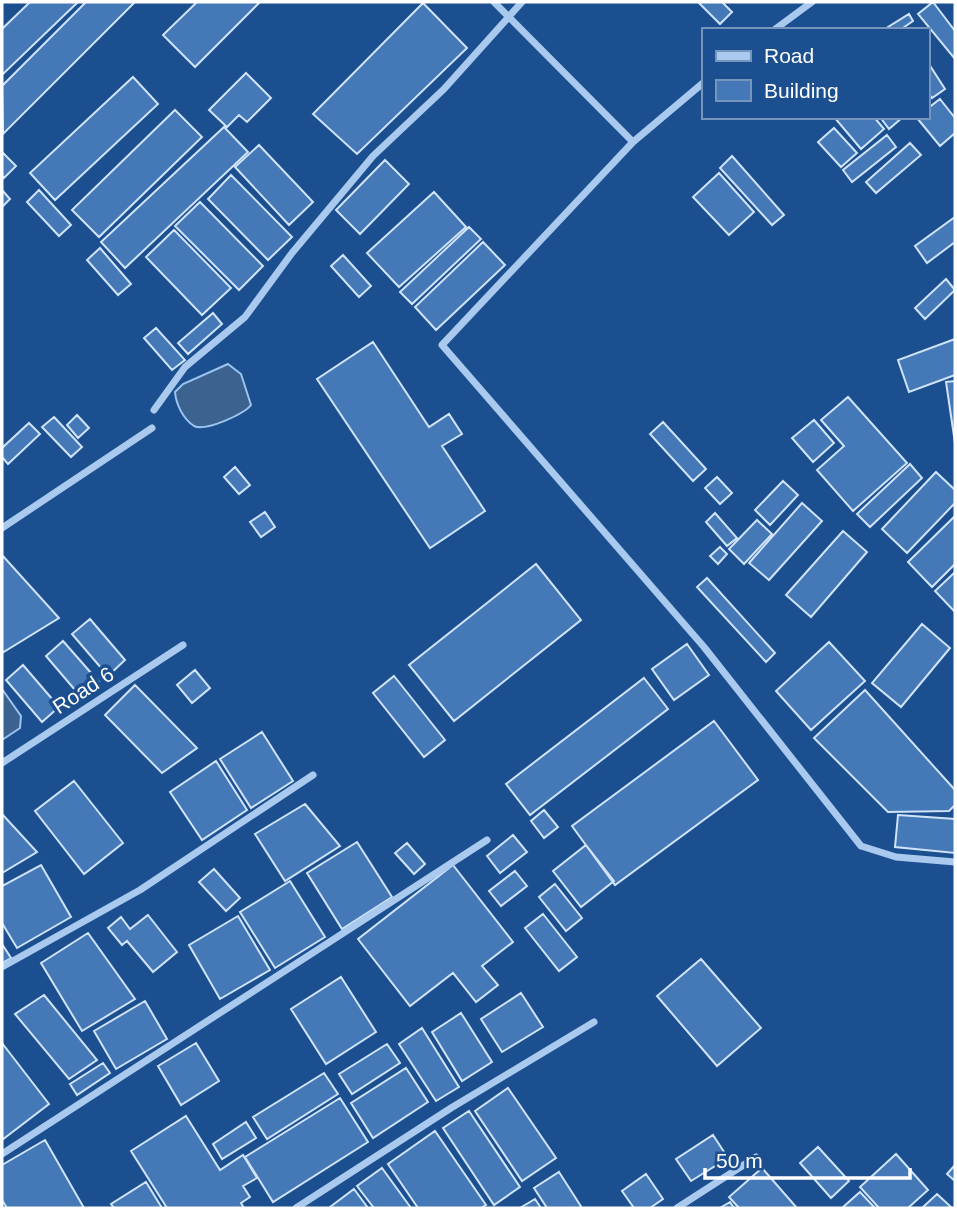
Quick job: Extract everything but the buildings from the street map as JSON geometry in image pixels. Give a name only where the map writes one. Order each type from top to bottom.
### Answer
[{"type":"street","points":[[494,2],[633,142]]},
{"type":"street","points":[[154,410],[185,368],[245,317],[292,253],[373,156],[444,89],[522,2]]},
{"type":"street","points":[[777,28],[812,2]]},
{"type":"street","points":[[702,84],[633,142],[442,345],[704,647],[861,846],[896,857],[955,862]]},
{"type":"street","points":[[2,528],[152,428]]},
{"type":"street","name":"Road 6","points":[[2,763],[183,645]]},
{"type":"street","points":[[2,967],[140,890],[313,775]]},
{"type":"street","points":[[2,1154],[486,841]]},
{"type":"street","points":[[296,1208],[451,1108],[594,1022]]},
{"type":"street","points":[[677,1208],[757,1157]]},
{"type":"water","points":[[228,364],[241,374],[251,405],[224,421],[207,427],[194,426],[181,411],[175,392],[183,384]]},
{"type":"water","points":[[2,689],[21,716],[20,728],[2,740]]}]
